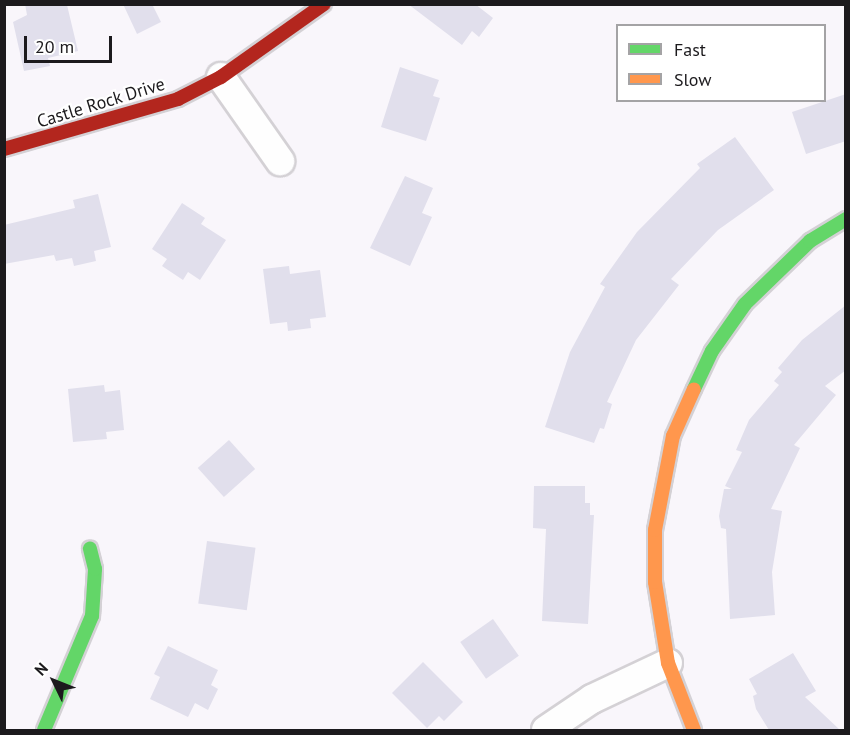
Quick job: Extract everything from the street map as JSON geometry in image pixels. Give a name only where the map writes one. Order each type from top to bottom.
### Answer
[{"type":"street","name":"Castle Rock Drive","points":[[4,149],[178,99],[221,77],[324,4]]},
{"type":"street","points":[[221,77],[280,161]]},
{"type":"street","points":[[694,730],[668,663],[655,582],[655,530],[662,478],[684,405],[712,351],[745,304],[810,241],[846,219]]},
{"type":"street","points":[[45,730],[92,616],[95,568],[90,549]]},
{"type":"street","points":[[546,730],[592,699],[668,663]]},
{"type":"building","points":[[25,4],[67,5],[78,51],[48,58],[50,66],[24,71],[13,22],[27,15]]},
{"type":"building","points":[[123,4],[152,4],[161,22],[137,34]]},
{"type":"building","points":[[408,4],[475,4],[493,18],[479,37],[472,31],[462,45]]},
{"type":"building","points":[[400,67],[439,80],[433,96],[440,98],[426,141],[381,127]]},
{"type":"building","points":[[846,94],[846,141],[806,154],[792,112]]},
{"type":"building","points":[[735,137],[774,190],[718,230],[671,279],[679,285],[636,340],[607,402],[612,404],[604,429],[600,428],[594,443],[545,427],[570,352],[605,287],[600,284],[637,232],[700,168],[697,164]]},
{"type":"building","points":[[405,176],[433,188],[422,213],[432,217],[410,266],[370,248]]},
{"type":"building","points":[[98,194],[111,247],[94,251],[96,261],[74,266],[72,258],[56,261],[54,255],[4,264],[4,225],[75,208],[73,200]]},
{"type":"building","points":[[182,203],[205,218],[201,224],[226,240],[200,280],[188,272],[183,280],[162,266],[167,259],[152,249]]},
{"type":"building","points":[[289,266],[290,274],[320,270],[326,317],[310,319],[311,328],[288,331],[287,322],[270,324],[263,269]]},
{"type":"building","points":[[846,305],[846,370],[825,386],[836,395],[794,445],[800,448],[771,509],[782,511],[772,572],[775,615],[730,619],[726,529],[721,528],[719,516],[724,489],[732,489],[725,486],[742,452],[736,450],[749,420],[779,385],[774,381],[782,372],[778,368],[802,340]]},
{"type":"building","points":[[104,385],[105,392],[120,390],[124,430],[106,432],[107,439],[73,442],[68,389]]},
{"type":"building","points":[[229,440],[255,469],[224,497],[198,468]]},
{"type":"building","points":[[534,486],[585,486],[585,503],[590,503],[590,515],[594,515],[588,624],[542,621],[546,529],[533,528]]},
{"type":"building","points":[[207,541],[256,548],[247,610],[198,603]]},
{"type":"building","points":[[493,619],[519,656],[486,679],[460,642]]},
{"type":"building","points":[[168,646],[218,670],[211,685],[218,689],[208,710],[195,703],[188,717],[150,699],[160,677],[154,674]]},
{"type":"building","points":[[793,653],[816,691],[805,697],[840,730],[769,730],[756,709],[753,696],[757,694],[749,679]]},
{"type":"building","points":[[423,662],[463,702],[444,721],[439,716],[427,728],[392,693]]},
{"type":"traffic: fast","points":[[694,389],[712,351],[745,304],[810,241],[846,219]]},
{"type":"traffic: fast","points":[[44,730],[92,616],[95,569],[90,549]]},
{"type":"traffic: slow","points":[[694,389],[673,436],[655,530],[655,582],[668,663],[694,730]]},
{"type":"traffic: jam","points":[[4,149],[178,99],[221,77],[324,4]]}]
